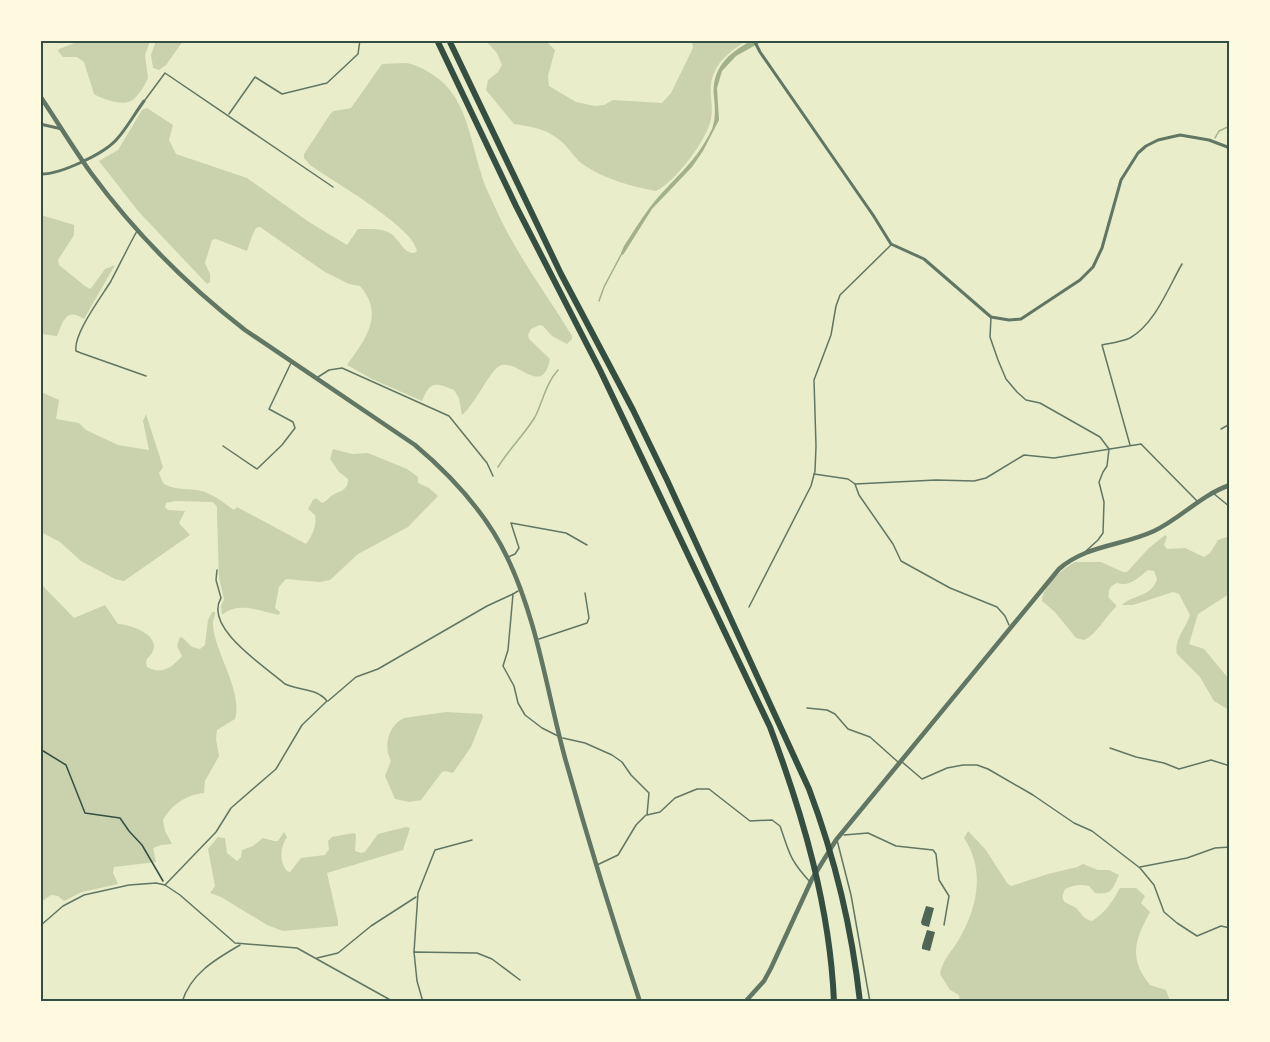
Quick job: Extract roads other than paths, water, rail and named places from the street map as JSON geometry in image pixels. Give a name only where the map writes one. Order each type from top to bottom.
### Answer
[{"type":"highway","points":[[437,40],[521,216],[600,370],[752,687],[784,764],[813,862],[821,902],[834,1002]]},
{"type":"highway","points":[[449,40],[561,274],[667,480],[793,752],[827,839],[837,874],[852,945],[860,1002]]},
{"type":"street","points":[[754,40],[891,244],[924,259],[991,318],[1021,319],[1080,280],[1093,267],[1102,248],[1121,180],[1138,153],[1146,146],[1158,140],[1180,135],[1209,140],[1230,148]]},
{"type":"street","points":[[40,96],[90,170],[137,230],[166,261],[245,330],[416,445],[438,465],[477,508],[492,530],[508,557],[536,641],[560,737],[597,866],[640,1002]]},
{"type":"street","points":[[40,174],[60,171],[104,150],[116,140],[144,101]]},
{"type":"street","points":[[40,124],[62,129]]},
{"type":"street","points":[[745,1002],[764,981],[810,882],[838,837],[1059,569],[1083,553],[1147,534],[1175,519],[1212,493],[1230,485]]},
{"type":"lane","points":[[228,115],[255,77],[282,94],[327,83],[358,54],[360,40]]},
{"type":"lane","points":[[144,101],[165,73],[333,187]]},
{"type":"lane","points":[[137,230],[84,325],[75,347],[76,351],[81,354],[146,376]]},
{"type":"lane","points":[[749,607],[811,486],[816,446],[814,380],[831,335],[840,295],[891,244]]},
{"type":"lane","points":[[1131,445],[1102,345],[1131,337],[1152,317],[1182,264]]},
{"type":"lane","points":[[991,318],[990,337],[1006,379],[1017,393],[1026,400],[1040,403],[1100,437],[1109,449],[1107,466],[1099,483],[1104,502],[1103,533],[1083,553]]},
{"type":"lane","points":[[223,446],[257,469],[282,445],[295,428],[293,422],[268,409],[291,363]]},
{"type":"lane","points":[[315,378],[329,370],[342,368],[449,416],[487,463],[493,476]]},
{"type":"lane","points":[[1221,429],[1230,424]]},
{"type":"lane","points":[[814,474],[848,479],[855,484],[936,480],[974,481],[986,478],[1024,455],[1054,458],[1141,444],[1197,502]]},
{"type":"lane","points":[[855,484],[858,495],[893,544],[901,561],[950,588],[997,607],[1005,616],[1011,629]]},
{"type":"lane","points":[[1212,493],[1230,507]]},
{"type":"lane","points":[[508,557],[515,554],[519,548],[511,523],[566,533],[587,545]]},
{"type":"lane","points":[[217,570],[216,580],[221,598],[217,605],[218,611],[229,637],[285,684],[293,688],[318,692],[327,701]]},
{"type":"lane","points":[[165,885],[216,832],[231,808],[276,769],[302,725],[327,701],[356,677],[378,669],[487,606],[520,590]]},
{"type":"lane","points":[[536,641],[587,623],[589,618],[585,593]]},
{"type":"lane","points":[[513,594],[508,650],[503,666],[514,686],[518,703],[525,715],[542,728],[560,737],[599,748],[622,762],[631,776],[649,793],[647,815]]},
{"type":"lane","points":[[807,708],[827,710],[835,714],[848,729],[870,737],[922,779],[947,768],[963,765],[977,765],[988,769],[1033,795],[1074,824],[1092,831],[1140,868],[1154,885],[1164,912],[1188,931],[1197,936],[1221,926],[1230,928]]},
{"type":"lane","points":[[1110,748],[1164,763],[1179,770],[1211,760],[1230,766]]},
{"type":"lane","points":[[597,866],[618,855],[636,825],[647,815],[660,812],[675,798],[697,789],[709,789],[750,820],[777,822],[794,864],[810,882]]},
{"type":"lane","points":[[870,1002],[838,837],[868,833],[896,846],[933,850],[936,855],[939,880],[949,896],[944,925]]},
{"type":"lane","points":[[423,1002],[417,981],[414,952],[418,896],[435,850],[472,840]]},
{"type":"lane","points":[[1140,868],[1187,858],[1215,848],[1230,847]]},
{"type":"lane","points":[[40,926],[63,906],[84,895],[150,882],[165,885],[180,895],[235,943],[297,948],[394,1002]]},
{"type":"lane","points":[[316,958],[338,953],[371,926],[418,896]]},
{"type":"lane","points":[[182,1002],[188,988],[205,967],[240,945]]},
{"type":"lane","points":[[414,952],[466,952],[485,955],[520,980]]},
{"type":"waterway","points":[[1215,138],[1219,131],[1230,126]]},
{"type":"waterway","points":[[599,301],[622,253]]},
{"type":"waterway","points":[[498,467],[535,417],[548,386],[558,370]]}]
